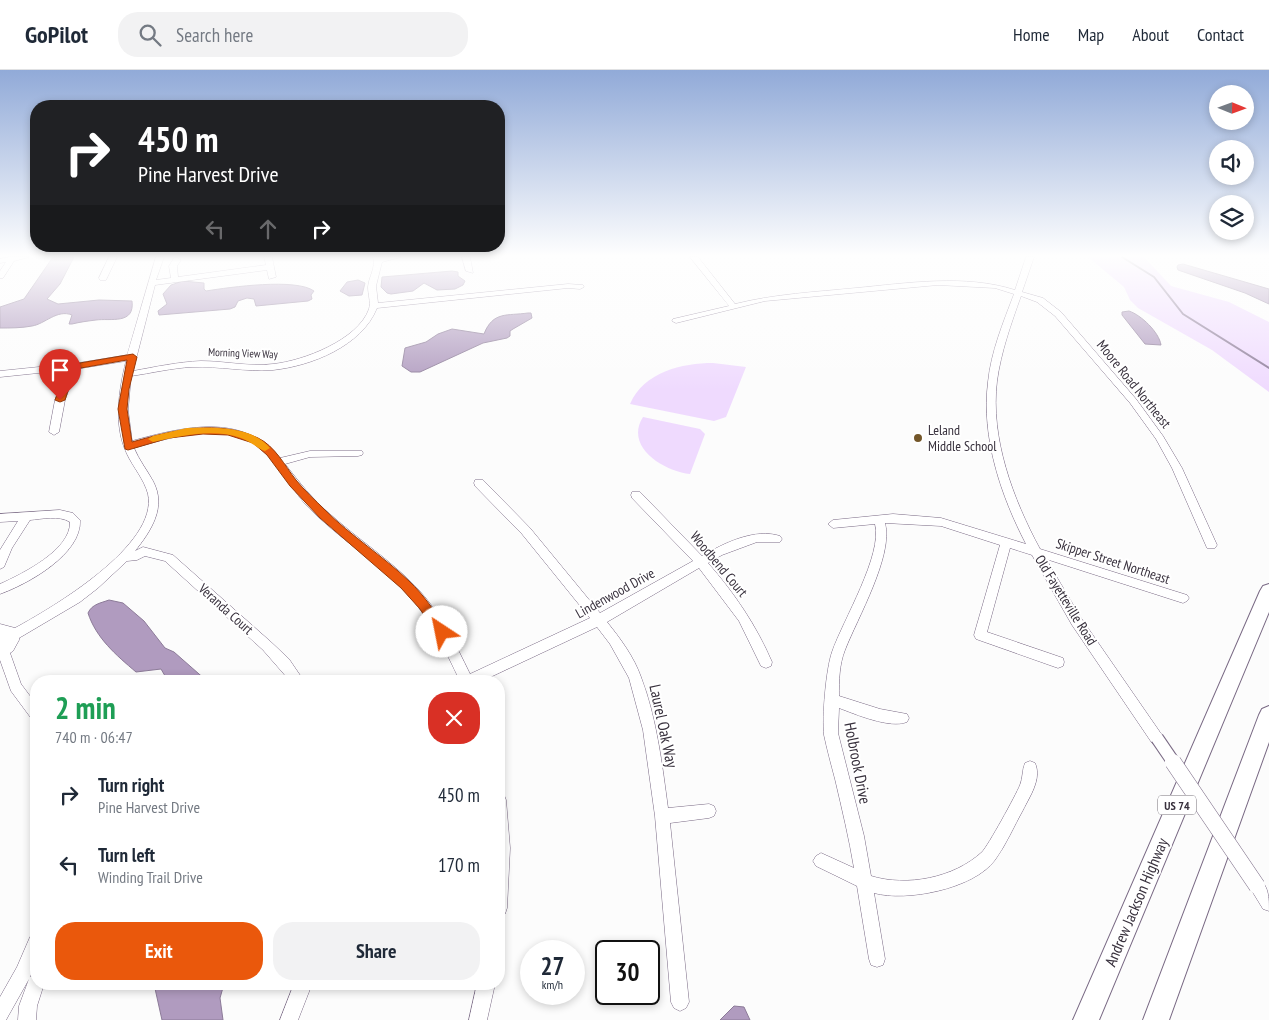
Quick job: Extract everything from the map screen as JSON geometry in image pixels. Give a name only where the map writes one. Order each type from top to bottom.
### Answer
[{"type":"highway","name":"Andrew Jackson Highway","points":[[1086,1020],[1269,591]]},
{"type":"highway","points":[[1156,1020],[1269,715]]},
{"type":"street","points":[[12,635],[73,600],[123,557],[136,556],[154,506],[154,495],[128,446],[122,409],[128,374],[147,301]]},
{"type":"street","points":[[374,301],[374,306],[419,301]]},
{"type":"street","points":[[729,301],[733,306]]},
{"type":"street","name":"Moore Road Northeast","points":[[676,320],[758,301]]},
{"type":"street","name":"Old Fayetteville Road","points":[[1016,301],[994,375],[991,399],[992,420],[997,449],[1009,493],[1020,523],[1035,552],[1076,620],[1269,903]]},
{"type":"street","name":"Moore Road Northeast","points":[[1038,301],[1052,308],[1133,401],[1160,438],[1177,468],[1211,545]]},
{"type":"street","name":"Morning View Way","points":[[128,374],[192,364],[268,367],[291,364],[331,348],[350,337],[365,323],[374,306]]},
{"type":"street","points":[[0,374],[72,367],[133,357]]},
{"type":"street","points":[[54,432],[60,400],[72,367]]},
{"type":"street","points":[[128,446],[178,433],[220,431],[244,435],[256,441],[270,452],[294,484],[324,515],[415,594],[442,632],[464,675]]},
{"type":"street","points":[[278,462],[310,454],[358,454]]},
{"type":"street","name":"Laurel Oak Way","points":[[479,483],[526,531],[599,620],[630,666],[641,692],[650,730],[662,816],[680,1002]]},
{"type":"street","name":"Woodbend Court","points":[[636,494],[700,562],[739,611],[766,662]]},
{"type":"street","points":[[0,518],[65,515],[75,520],[76,531],[67,544],[51,559],[19,580],[0,589]]},
{"type":"street","points":[[0,564],[27,516]]},
{"type":"street","name":"Skipper Street Northeast","points":[[833,524],[923,519],[941,522],[1182,598]]},
{"type":"street","name":"Holbrook Drive","points":[[876,959],[865,882],[856,836],[831,733],[831,700],[833,672],[838,652],[860,605],[881,547],[882,532],[879,520]]},
{"type":"street","name":"Lindenwood Drive","points":[[480,675],[599,620],[718,552],[748,540],[776,539]]},
{"type":"street","points":[[1006,543],[980,635],[1058,662]]},
{"type":"street","name":"Veranda Court","points":[[140,546],[173,562],[268,646],[293,675]]},
{"type":"street","points":[[0,629],[8,630],[12,635],[12,642],[1,648],[16,687],[30,706]]},
{"type":"street","points":[[831,700],[880,715],[902,718]]},
{"type":"street","points":[[821,860],[865,882],[885,888],[918,887],[945,882],[969,871],[989,856],[1028,786],[1030,768]]},
{"type":"street","points":[[662,816],[709,811]]},
{"type":"street","points":[[0,1014],[20,979],[30,956]]},
{"type":"street","points":[[27,1020],[28,1006],[34,990]]},
{"type":"street","points":[[290,1020],[301,990]]},
{"type":"street","points":[[478,1020],[485,990]]},
{"type":"shaded area","points":[[17,301],[52,301],[58,304],[85,301],[132,301],[130,314],[120,319],[69,324],[72,315],[61,314],[37,325],[20,328],[0,328],[0,307]]},
{"type":"shaded area","points":[[166,301],[238,301],[235,307],[230,309],[159,315],[158,311],[167,304]]},
{"type":"shaded area","points":[[255,301],[305,301],[256,306]]},
{"type":"shaded area","points":[[1131,301],[1227,301],[1269,322],[1269,392],[1212,350],[1138,308]]},
{"type":"shaded area","points":[[1129,311],[1139,316],[1149,325],[1160,340],[1161,345],[1145,344],[1122,315],[1122,312]]},
{"type":"shaded area","points":[[531,313],[532,318],[510,331],[510,336],[507,338],[483,343],[420,372],[411,372],[402,366],[405,348],[426,342],[438,334],[452,329],[484,334],[496,318]]},
{"type":"shaded area","points":[[713,363],[746,367],[726,417],[714,421],[630,404],[636,393],[654,377],[689,365]]},
{"type":"shaded area","points":[[643,417],[700,429],[705,434],[690,474],[669,468],[650,456],[639,438],[638,428]]},
{"type":"shaded area","points":[[109,600],[123,603],[144,621],[165,648],[174,652],[200,675],[164,675],[161,669],[136,672],[114,652],[96,630],[88,613],[94,606]]},
{"type":"shaded area","points":[[155,990],[222,990],[220,998],[223,1020],[162,1020]]},
{"type":"shaded area","points":[[734,1006],[744,1007],[750,1020],[720,1020]]},
{"type":"waterway","points":[[1173,301],[1183,314],[1269,368]]},
{"type":"slow traffic","points":[[153,439],[203,430],[220,431],[244,435],[265,448]]},
{"type":"place","name":"Leland Middle School","points":[[918,438]]},
{"type":"route","points":[[60,400],[72,367],[133,357],[122,409],[128,446],[169,435],[203,430],[244,435],[262,444],[311,503],[336,527],[406,585],[424,605],[442,632]]}]
